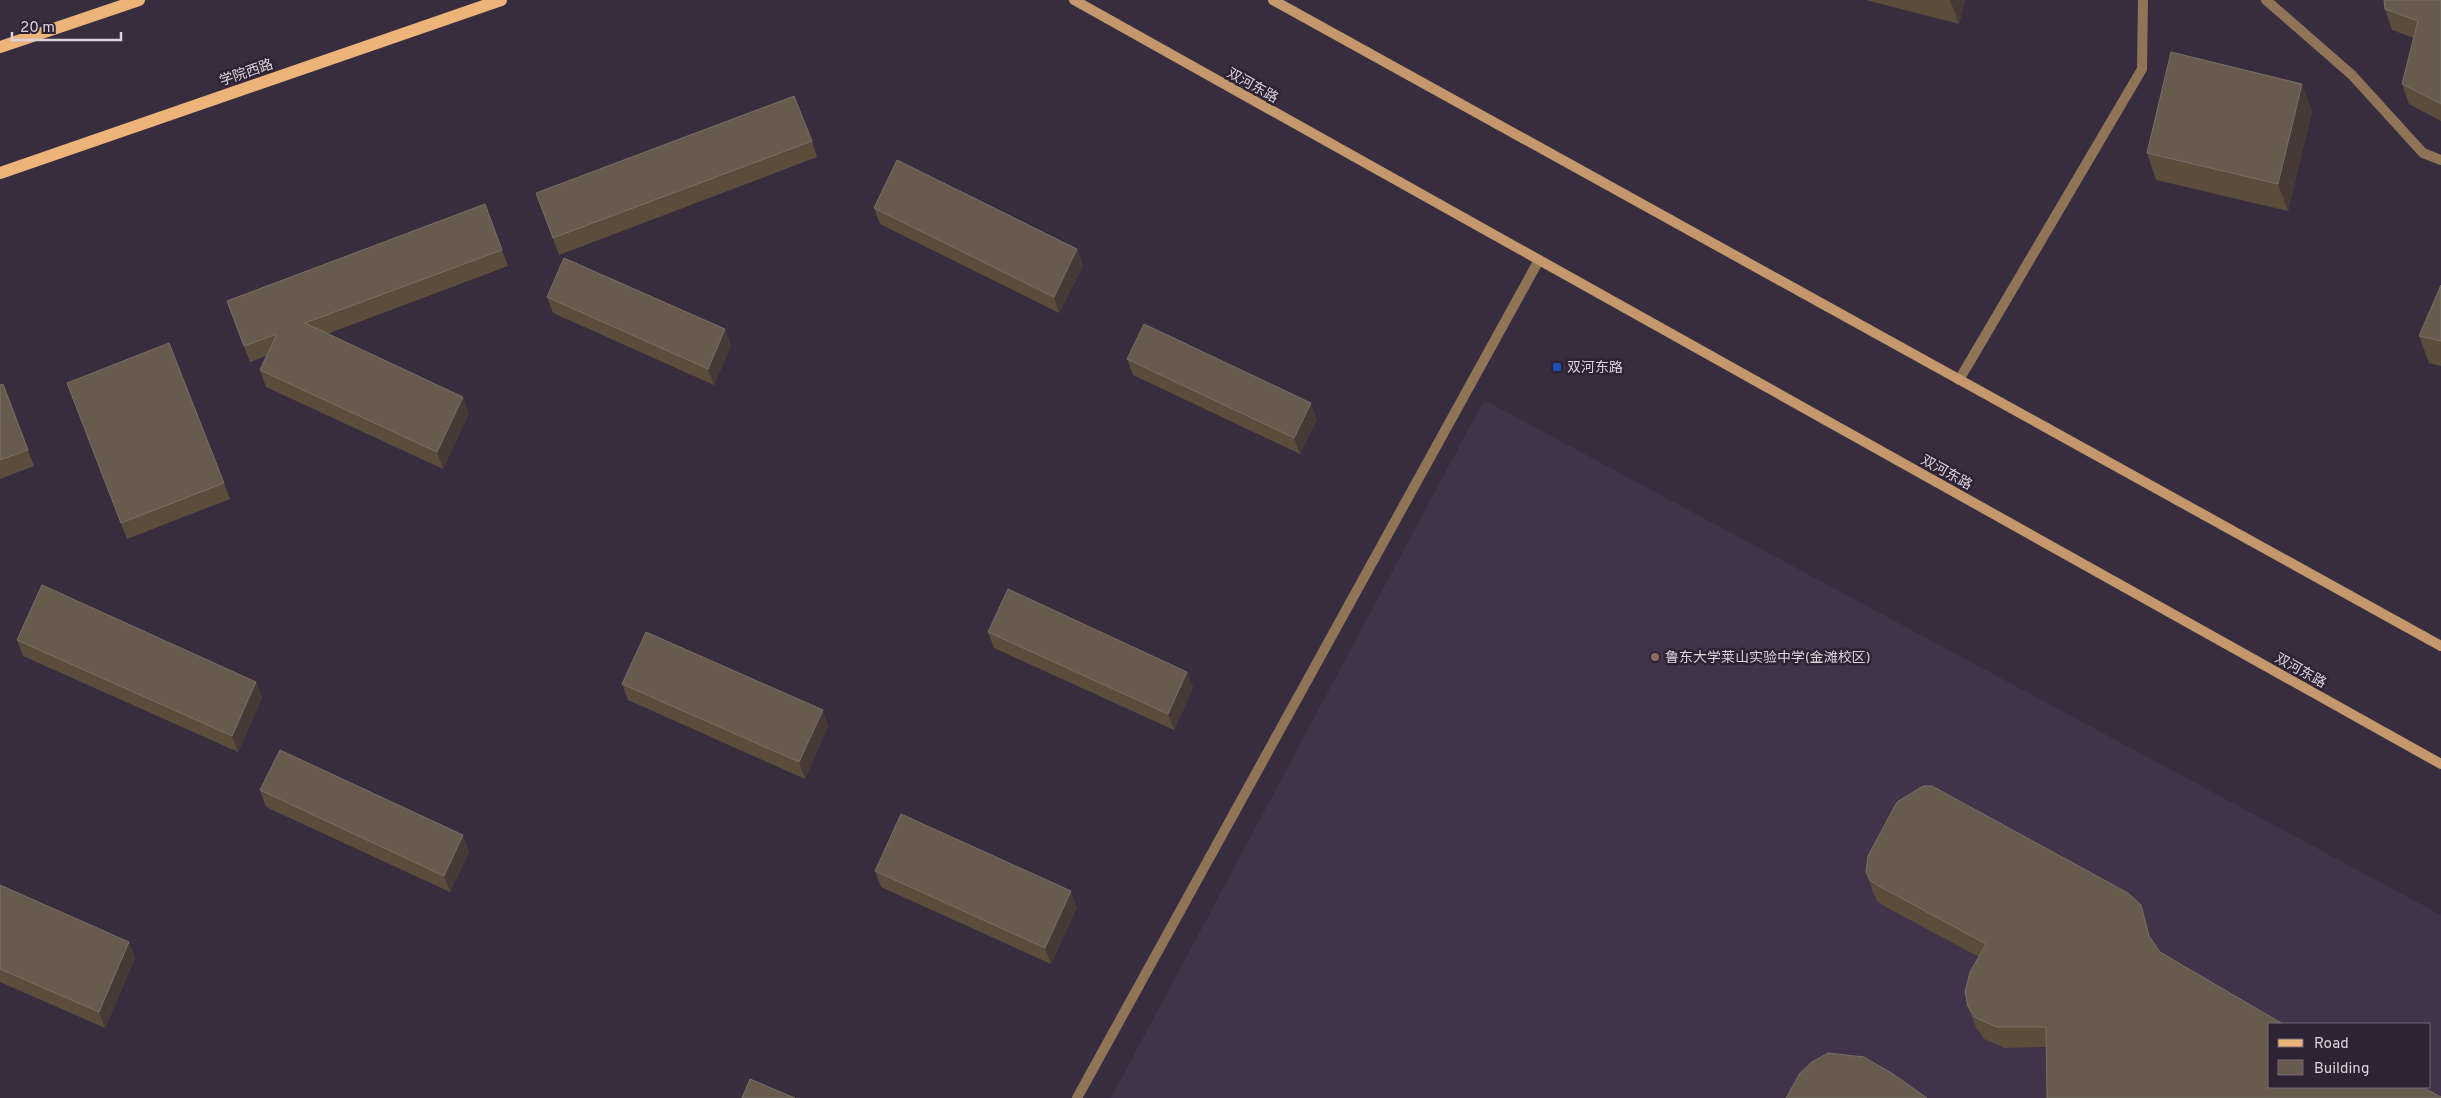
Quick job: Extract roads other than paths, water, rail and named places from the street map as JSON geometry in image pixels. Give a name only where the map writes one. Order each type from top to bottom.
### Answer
[{"type":"main road","points":[[0,47],[139,0]]},
{"type":"main road","name":"学院西路","points":[[0,174],[501,0]]},
{"type":"street","name":"双河东路","points":[[1074,0],[2441,764]]},
{"type":"street","points":[[1273,0],[2441,646]]},
{"type":"street","points":[[1959,380],[2142,69],[2143,0]]},
{"type":"street","points":[[2266,0],[2352,75],[2424,153],[2441,160]]},
{"type":"street","points":[[1077,1098],[1539,260]]},
{"type":"place","name":"双河东路","points":[[1557,367]]},
{"type":"place","name":"鲁东大学莱山实验中学(金滩校区)","points":[[1655,657]]}]
